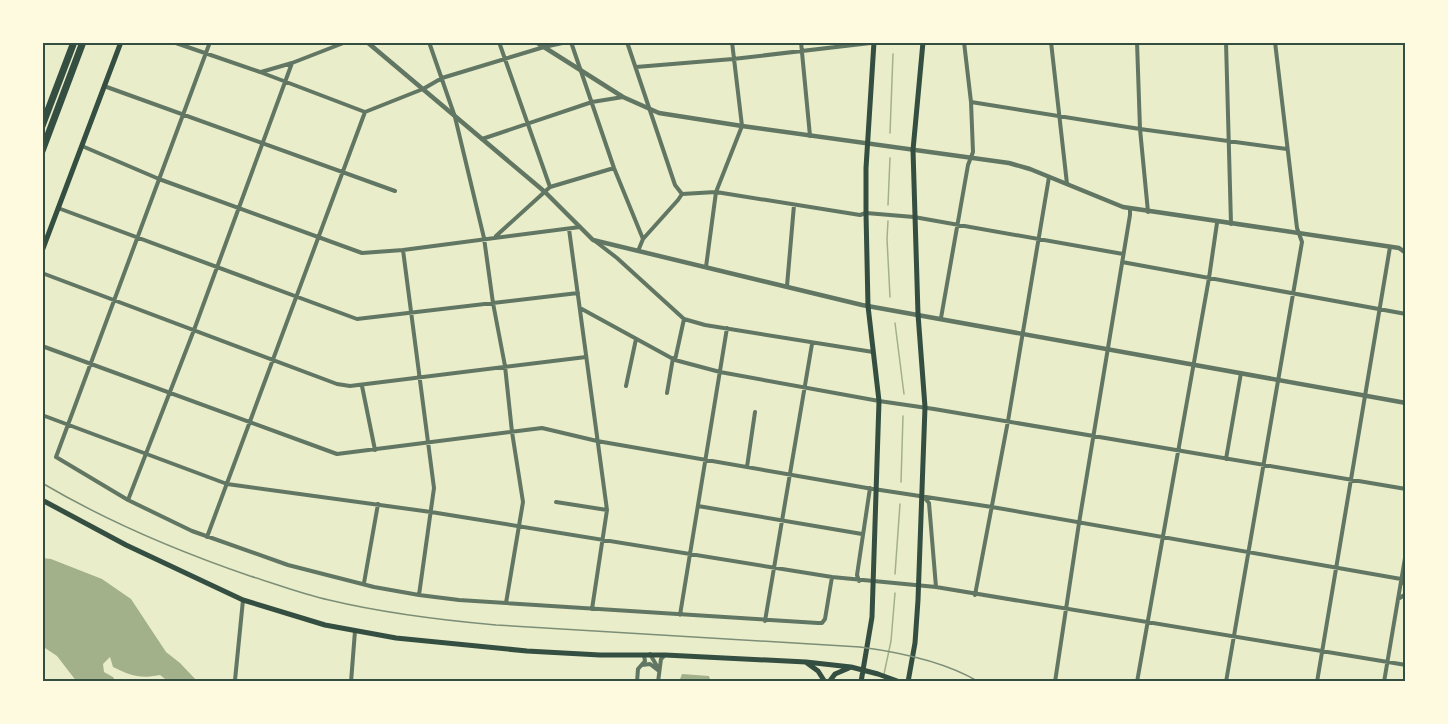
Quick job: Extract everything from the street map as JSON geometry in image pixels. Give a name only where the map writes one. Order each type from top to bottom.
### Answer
[{"type":"highway","points":[[42,126],[74,42]]},
{"type":"highway","points":[[42,151],[83,42]]},
{"type":"main road","points":[[42,251],[121,42]]},
{"type":"main road","points":[[861,682],[871,633],[872,488],[879,401],[868,306],[866,213],[866,168],[876,42]]},
{"type":"main road","points":[[908,682],[915,644],[918,600],[926,407],[918,314],[913,150],[922,42]]},
{"type":"main road","points":[[42,500],[126,545],[243,600],[293,616],[355,631],[447,644],[527,651],[806,662],[851,667],[900,682]]},
{"type":"main road","points":[[806,662],[827,682],[835,674],[851,667]]},
{"type":"street","points":[[173,42],[365,112],[423,89],[442,78],[544,47],[569,42],[582,72],[614,168],[643,239]]},
{"type":"street","points":[[210,42],[56,457],[128,500],[207,537],[288,565],[419,595],[592,609],[822,623],[825,619],[832,577]]},
{"type":"street","points":[[260,72],[292,63],[346,42]]},
{"type":"street","points":[[368,42],[545,192],[594,240],[684,319],[812,344],[873,352]]},
{"type":"street","points":[[429,42],[455,117],[484,238],[505,366],[523,502],[506,603]]},
{"type":"street","points":[[499,42],[550,187]]},
{"type":"street","points":[[536,42],[623,98],[649,109],[680,117],[1022,166],[1123,207],[1148,212],[1390,247],[1406,246]]},
{"type":"street","points":[[627,42],[675,185],[682,194]]},
{"type":"street","points":[[706,267],[716,192],[742,126],[732,42]]},
{"type":"street","points":[[801,42],[810,136]]},
{"type":"street","points":[[636,67],[733,59],[876,42]]},
{"type":"street","points":[[941,318],[968,165],[974,152],[964,42]]},
{"type":"street","points":[[1051,42],[1067,184]]},
{"type":"street","points":[[1137,42],[1140,129],[1148,212]]},
{"type":"street","points":[[1227,42],[1231,225]]},
{"type":"street","points":[[1226,682],[1302,242],[1287,149],[1275,42]]},
{"type":"street","points":[[128,500],[240,208],[292,63]]},
{"type":"street","points":[[104,86],[395,191]]},
{"type":"street","points":[[482,140],[592,102],[623,98]]},
{"type":"street","points":[[971,102],[1140,129],[1287,149]]},
{"type":"street","points":[[207,537],[365,112]]},
{"type":"street","points":[[81,146],[159,179],[362,253],[403,250],[580,227]]},
{"type":"street","points":[[496,237],[550,187],[614,168]]},
{"type":"street","points":[[975,594],[1008,421],[1049,177]]},
{"type":"street","points":[[638,251],[643,239],[682,194],[716,192],[860,215],[866,213],[914,217],[1123,254]]},
{"type":"street","points":[[787,286],[794,205]]},
{"type":"street","points":[[57,208],[357,319],[578,293]]},
{"type":"street","points":[[1055,682],[1130,208]]},
{"type":"street","points":[[1137,682],[1217,223]]},
{"type":"street","points":[[569,229],[607,510],[592,609]]},
{"type":"street","points":[[594,240],[868,306],[1406,403]]},
{"type":"street","points":[[617,258],[619,246]]},
{"type":"street","points":[[1317,682],[1390,247]]},
{"type":"street","points":[[1399,248],[1406,253]]},
{"type":"street","points":[[403,250],[434,488],[419,595]]},
{"type":"street","points":[[1122,262],[1406,315]]},
{"type":"street","points":[[42,273],[337,384],[362,386],[586,357]]},
{"type":"street","points":[[580,308],[674,359],[720,372],[879,401],[926,407],[1406,489]]},
{"type":"street","points":[[667,393],[684,319]]},
{"type":"street","points":[[680,615],[727,328]]},
{"type":"street","points":[[626,386],[636,339]]},
{"type":"street","points":[[765,621],[812,344]]},
{"type":"street","points":[[42,346],[338,454],[542,428],[597,441],[1401,579],[1406,586]]},
{"type":"street","points":[[1226,459],[1241,373]]},
{"type":"street","points":[[362,386],[375,450]]},
{"type":"street","points":[[747,467],[755,412]]},
{"type":"street","points":[[42,415],[226,484],[378,504],[859,581],[936,587],[1406,664]]},
{"type":"street","points":[[859,581],[857,575],[862,534],[872,488]]},
{"type":"street","points":[[921,495],[929,503],[936,587]]},
{"type":"street","points":[[556,502],[607,510]]},
{"type":"street","points":[[363,584],[378,504]]},
{"type":"street","points":[[698,506],[862,534]]},
{"type":"street","points":[[1384,682],[1406,552]]},
{"type":"street","points":[[1398,599],[1406,594]]},
{"type":"street","points":[[235,681],[243,600]]},
{"type":"street","points":[[351,682],[355,631]]},
{"type":"street","points":[[637,682],[638,669],[645,661],[646,654]]},
{"type":"street","points":[[646,654],[659,672]]},
{"type":"street","points":[[658,682],[661,659],[665,655]]},
{"type":"street","points":[[641,666],[647,663],[659,672]]},
{"type":"shaded area","points":[[42,558],[51,559],[102,579],[131,599],[166,652],[198,682],[169,682],[160,675],[141,677],[131,675],[113,667],[110,657],[103,664],[104,672],[113,677],[116,682],[77,682],[57,656],[42,646]]},
{"type":"shaded area","points":[[682,674],[709,676],[711,682],[679,682]]},
{"type":"waterway","points":[[890,133],[893,54]]},
{"type":"waterway","points":[[888,205],[890,158]]},
{"type":"waterway","points":[[888,221],[890,297]]},
{"type":"waterway","points":[[895,323],[904,394]]},
{"type":"waterway","points":[[901,482],[903,416]]},
{"type":"waterway","points":[[895,574],[900,504]]},
{"type":"waterway","points":[[884,674],[891,641],[895,593]]},
{"type":"railway","points":[[42,483],[143,535],[250,576],[349,605],[412,616],[496,625],[860,647],[921,659],[952,669],[979,682]]}]
